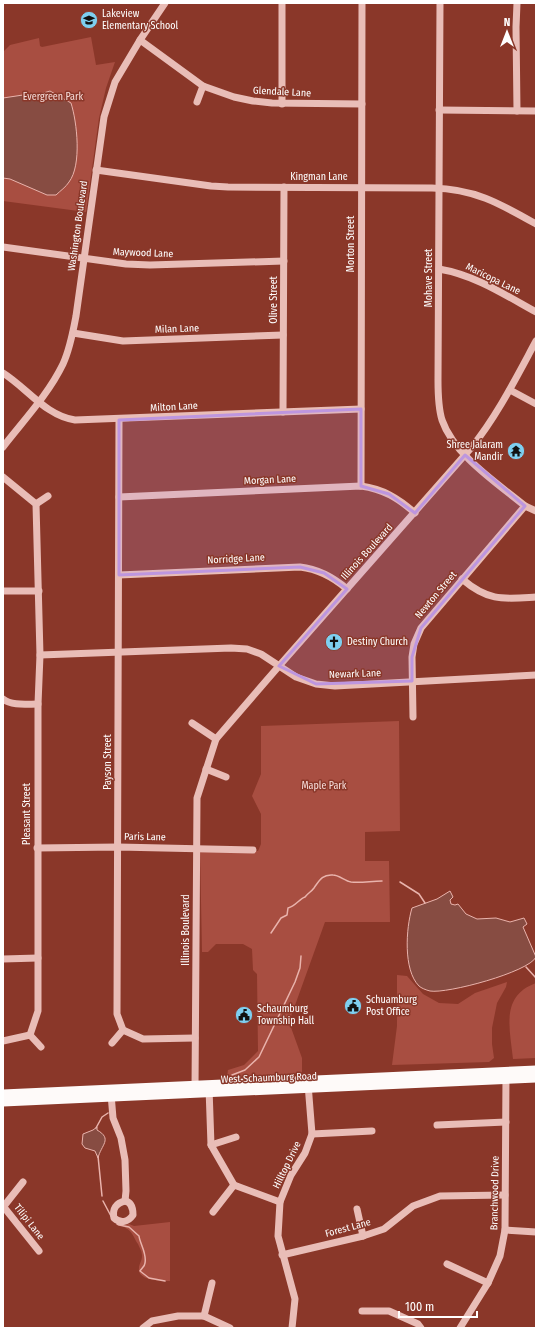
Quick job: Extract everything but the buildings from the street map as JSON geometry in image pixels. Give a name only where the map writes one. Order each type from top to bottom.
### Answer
[{"type":"main road","name":"West Schaumburg Road","points":[[3,1102],[195,1088],[506,1075],[536,1070]]},
{"type":"main road","name":"West Schaumburg Road","points":[[506,1075],[536,1078]]},
{"type":"main road","name":"West Schaumburg Road","points":[[3,1094],[111,1093]]},
{"type":"street","name":"Washington Boulevard","points":[[3,447],[54,380],[63,363],[72,333],[104,117],[115,82],[140,40],[165,3]]},
{"type":"street","points":[[282,3],[282,104]]},
{"type":"street","name":"Morton Street","points":[[361,486],[362,3]]},
{"type":"street","name":"Mohave Street","points":[[440,3],[439,404],[442,419],[449,434],[465,456],[525,506],[536,511]]},
{"type":"street","points":[[517,111],[516,27],[518,3]]},
{"type":"street","name":"Glendale Lane","points":[[140,40],[204,86],[244,99],[282,104],[362,104]]},
{"type":"street","points":[[197,102],[204,86]]},
{"type":"street","points":[[439,110],[536,111]]},
{"type":"street","name":"Kingman Lane","points":[[96,170],[211,186],[439,188],[458,190],[480,195],[509,208],[536,224]]},
{"type":"street","name":"Olive Street","points":[[283,412],[284,187]]},
{"type":"street","name":"Maywood Lane","points":[[3,247],[126,264],[150,265],[284,261]]},
{"type":"street","name":"Maricopa Lane","points":[[439,269],[455,272],[476,279],[536,312]]},
{"type":"street","name":"Milan Lane","points":[[72,333],[123,341],[283,335]]},
{"type":"street","name":"Illinois Boulevard","points":[[195,1088],[197,798],[216,739],[465,456],[480,437],[510,390],[536,341]]},
{"type":"street","name":"Milton Lane","points":[[3,373],[53,412],[72,420],[119,420],[361,409]]},
{"type":"street","points":[[510,390],[536,404]]},
{"type":"street","name":"Payson Street","points":[[119,420],[117,1009],[118,1017],[123,1030]]},
{"type":"street","points":[[3,477],[36,504],[48,496]]},
{"type":"street","name":"Morgan Lane","points":[[119,497],[361,486],[384,491],[404,503],[415,513]]},
{"type":"street","name":"Pleasant Street","points":[[30,1035],[38,1011],[37,848],[38,704],[40,655],[36,504]]},
{"type":"street","name":"Newton Street","points":[[413,717],[412,657],[414,644],[421,628],[525,506]]},
{"type":"street","name":"Norridge Lane","points":[[119,575],[300,567],[324,573],[347,589]]},
{"type":"street","points":[[462,580],[476,590],[490,596],[505,599],[536,597]]},
{"type":"street","points":[[3,592],[39,591]]},
{"type":"street","name":"Newark Lane","points":[[40,655],[231,648],[247,649],[261,654],[296,677],[316,684],[335,686],[536,675]]},
{"type":"street","points":[[3,699],[21,705],[38,704]]},
{"type":"street","points":[[192,723],[216,739]]},
{"type":"street","points":[[206,769],[226,777]]},
{"type":"street","name":"Paris Lane","points":[[37,848],[118,847],[253,850]]},
{"type":"street","points":[[3,959],[38,958]]},
{"type":"street","points":[[112,1043],[123,1030],[143,1039],[195,1038]]},
{"type":"street","points":[[3,1041],[30,1035],[41,1047]]},
{"type":"street","name":"Branchwood Drive","points":[[460,1328],[488,1283],[500,1256],[505,1230],[506,1075]]},
{"type":"street","name":"Hilltop Drive","points":[[292,1328],[295,1299],[278,1236],[280,1202],[291,1175],[305,1153],[312,1134],[308,1083]]},
{"type":"street","points":[[209,1088],[211,1145],[234,1185],[280,1202]]},
{"type":"street","points":[[111,1093],[113,1118],[121,1138],[125,1160],[125,1201]]},
{"type":"street","points":[[437,1125],[506,1122]]},
{"type":"street","points":[[312,1134],[372,1131]]},
{"type":"street","points":[[211,1145],[236,1137]]},
{"type":"street","points":[[4,1206],[23,1182]]},
{"type":"street","points":[[213,1212],[234,1185]]},
{"type":"street","name":"Forest Lane","points":[[282,1255],[363,1236],[384,1228],[413,1206],[440,1196],[505,1195]]},
{"type":"street","name":"Tilipi Lane","points":[[4,1206],[39,1251]]},
{"type":"street","points":[[357,1209],[363,1236]]},
{"type":"street","points":[[505,1230],[536,1232]]},
{"type":"street","points":[[447,1264],[488,1283]]},
{"type":"street","points":[[204,1316],[212,1284]]},
{"type":"street","points":[[362,1311],[389,1311],[418,1324],[421,1328]]},
{"type":"street","points":[[143,1328],[152,1321],[178,1316],[204,1316],[230,1328]]},
{"type":"highlighted area","points":[[361,409],[361,486],[389,494],[415,513],[465,455],[525,506],[421,628],[412,657],[412,681],[316,684],[279,666],[347,589],[324,573],[300,567],[119,575],[119,420]]},
{"type":"green space","name":"Evergreen Park","points":[[91,37],[96,65],[115,62],[106,88],[99,118],[86,212],[3,201],[3,52],[10,45],[39,38],[40,46],[42,47]]},
{"type":"green space","name":"Maple Park","points":[[399,721],[400,831],[365,832],[365,861],[389,861],[390,922],[325,922],[289,1022],[302,1058],[302,1073],[227,1078],[228,1070],[244,1065],[258,1051],[257,974],[253,970],[252,949],[243,944],[216,944],[208,952],[202,952],[200,850],[258,851],[261,844],[261,814],[252,796],[261,774],[261,726]]},
{"type":"green space","points":[[397,975],[407,976],[423,994],[439,1003],[458,1004],[475,993],[507,982],[506,987],[497,1003],[492,1028],[494,1058],[489,1062],[392,1065],[397,1026]]},
{"type":"green space","points":[[536,983],[536,1058],[513,1059],[509,1025],[512,1005],[517,996],[525,989]]},
{"type":"green space","points":[[170,1222],[170,1281],[146,1278],[139,1272],[142,1256],[138,1244],[131,1232],[122,1226],[129,1224],[134,1226]]},
{"type":"shaded area","points":[[50,91],[71,103],[75,121],[77,143],[76,165],[73,175],[68,184],[56,195],[47,195],[10,179],[3,178],[3,98],[23,95],[37,95]]},
{"type":"shaded area","points":[[450,891],[453,897],[450,900],[451,904],[458,904],[466,914],[477,919],[496,918],[510,922],[524,918],[527,924],[523,927],[536,957],[530,963],[519,969],[469,986],[439,991],[430,991],[420,987],[410,970],[408,960],[407,937],[412,908],[437,899]]},
{"type":"shaded area","points":[[97,1127],[97,1130],[102,1133],[105,1139],[98,1158],[95,1151],[85,1148],[82,1144],[83,1134]]},
{"type":"waterway","points":[[271,933],[281,918],[287,915],[288,908],[305,897],[323,877],[335,875],[351,882],[382,881]]},
{"type":"waterway","points":[[400,882],[419,894],[425,903]]},
{"type":"waterway","points":[[232,1075],[245,1070],[259,1057],[295,982],[300,968],[301,956]]},
{"type":"waterway","points":[[526,967],[536,978]]},
{"type":"waterway","points":[[96,1128],[102,1117],[108,1113]]},
{"type":"waterway","points":[[98,1156],[102,1196]]},
{"type":"waterway","points":[[103,1201],[112,1218]]},
{"type":"waterway","points":[[117,1224],[129,1227],[139,1236],[145,1259],[144,1265],[140,1271],[149,1278],[165,1281]]},
{"type":"place","name":"Lakeview Elementary School","points":[[89,20]]},
{"type":"place","name":"Shree Jalaram Mandir","points":[[516,451]]},
{"type":"place","name":"Destiny Church","points":[[334,642]]},
{"type":"place","name":"Schuamburg Post Office","points":[[353,1006]]},
{"type":"place","name":"Schaumburg Township Hall","points":[[244,1015]]}]
